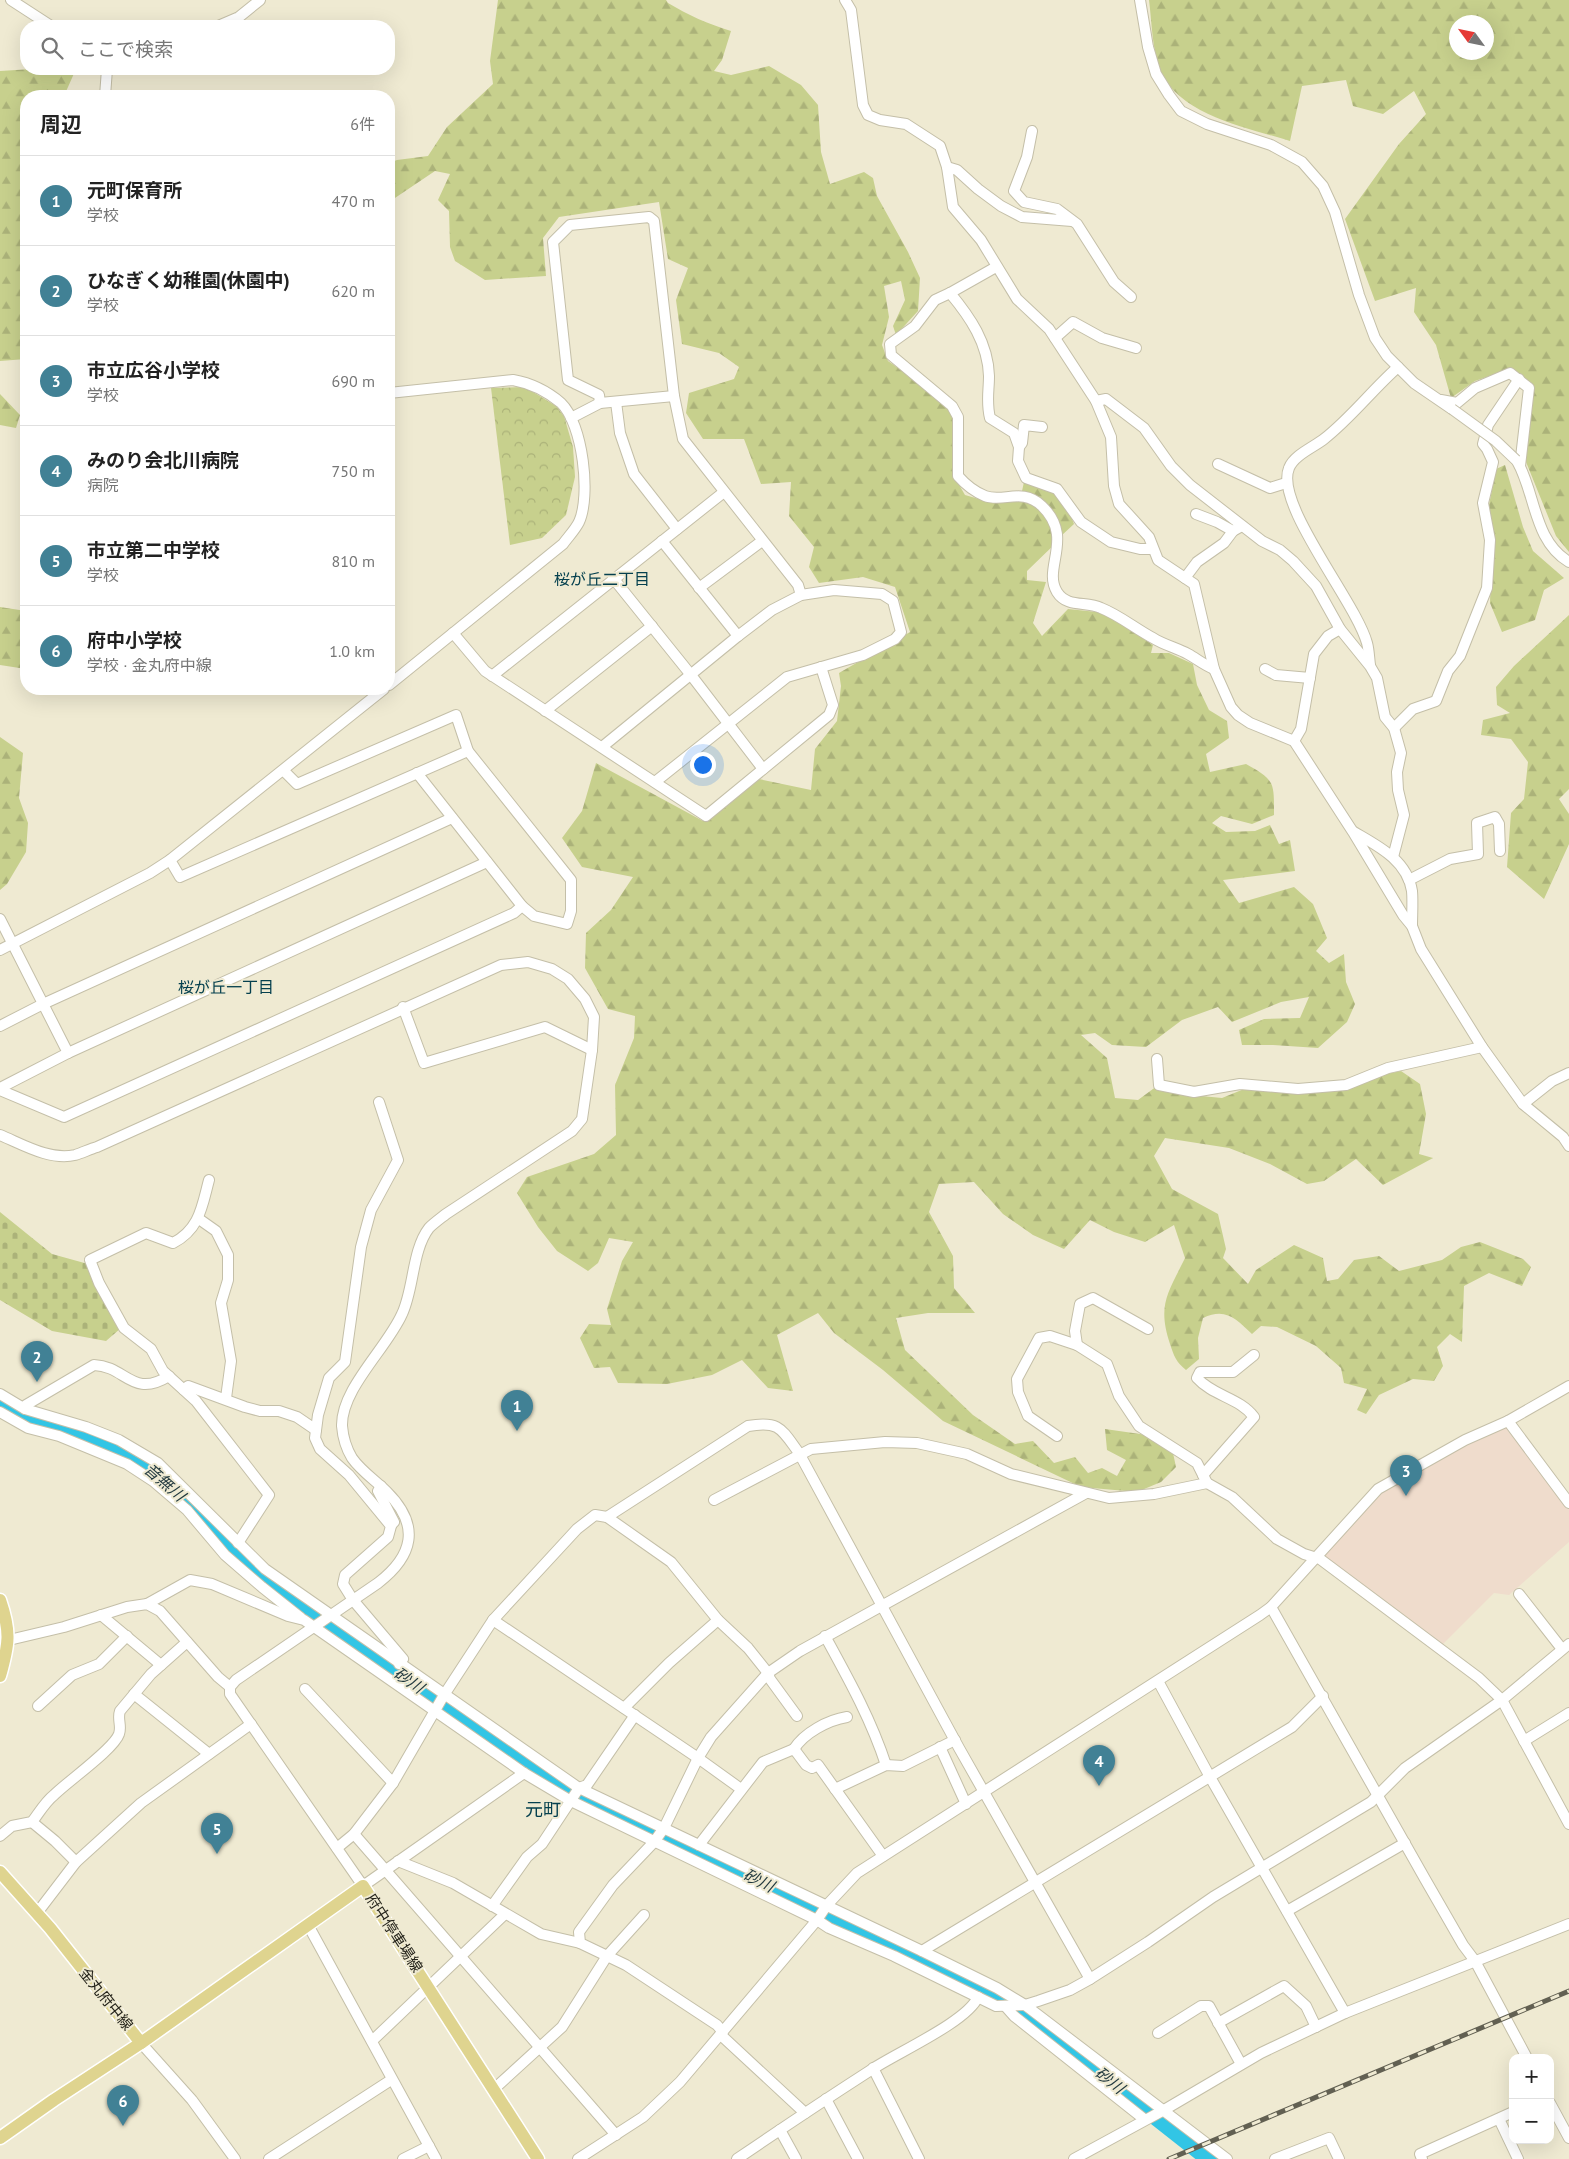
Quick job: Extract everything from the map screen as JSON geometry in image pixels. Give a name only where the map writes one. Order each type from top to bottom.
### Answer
[{"type":"main road","points":[[0,1600],[7,1620],[9,1640],[0,1676]]},
{"type":"main road","name":"金丸府中線","points":[[0,1872],[36,1913],[142,2043],[54,2100],[0,2138]]},
{"type":"main road","name":"府中停車場線","points":[[142,2043],[363,1886],[538,2159]]},
{"type":"street","points":[[11,0],[42,20]]},
{"type":"street","points":[[232,20],[239,17],[260,0]]},
{"type":"street","points":[[845,0],[851,10],[863,105],[868,116],[906,124],[940,146],[947,166],[953,207],[981,240],[1017,299],[1049,329],[1096,401],[1111,437],[1114,486],[1119,504],[1149,537],[1158,560],[1194,584],[1214,669],[1231,707],[1238,715],[1250,723],[1294,741],[1354,832],[1403,915],[1412,926],[1421,949],[1482,1047],[1523,1104],[1563,1137],[1569,1146]]},
{"type":"street","points":[[1140,0],[1148,47],[1156,74],[1169,95],[1182,111],[1207,124],[1271,145],[1302,162],[1323,186],[1335,212],[1359,295],[1375,338],[1398,367],[1414,383],[1496,441],[1518,463],[1538,520],[1548,542],[1560,556],[1569,562]]},
{"type":"street","points":[[105,90],[107,75]]},
{"type":"street","points":[[1032,131],[1026,157],[1014,191],[1024,202],[1057,209],[1077,224],[1095,249],[1114,282],[1131,297]]},
{"type":"street","points":[[947,166],[957,170],[1001,206],[1022,217],[1072,221]]},
{"type":"street","points":[[600,403],[600,396],[568,380],[553,242],[570,225],[649,217],[654,221],[674,396],[682,439],[798,586],[801,595]]},
{"type":"street","points":[[996,267],[934,300],[915,326],[890,344],[891,355],[952,406],[958,417],[958,476],[965,484],[986,497],[1021,496],[1032,498],[1046,510],[1054,522],[1059,540],[1053,574],[1056,591],[1066,602],[1101,607],[1155,640],[1188,654],[1205,666],[1214,669]]},
{"type":"street","points":[[950,293],[973,322],[982,342],[989,375],[986,403],[990,418],[1014,432],[1019,447],[1018,461],[1026,478],[1057,489],[1081,522],[1111,542],[1140,549],[1154,549]]},
{"type":"street","points":[[1055,338],[1073,322],[1102,338],[1136,348]]},
{"type":"street","points":[[1370,666],[1367,642],[1308,535],[1293,503],[1286,482],[1289,467],[1296,459],[1325,439],[1398,367]]},
{"type":"street","points":[[1438,400],[1457,403],[1475,388],[1510,373],[1519,379],[1529,388],[1518,463]]},
{"type":"street","points":[[1394,728],[1413,709],[1436,701],[1448,671],[1460,656],[1487,588],[1490,540],[1483,502],[1493,462],[1483,444],[1488,425],[1519,379]]},
{"type":"street","points":[[395,392],[513,380],[528,383],[562,404],[571,418],[576,431],[586,490],[579,521],[563,544],[395,680]]},
{"type":"street","points":[[571,418],[600,403],[674,396]]},
{"type":"street","points":[[1096,401],[1106,400],[1144,428],[1171,466],[1238,529]]},
{"type":"street","points":[[616,402],[620,433],[634,474],[677,528]]},
{"type":"street","points":[[1019,447],[1022,443],[1024,425],[1042,427]]},
{"type":"street","points":[[1218,464],[1270,488],[1286,482]]},
{"type":"street","points":[[492,676],[613,578],[724,492]]},
{"type":"street","points":[[1196,514],[1238,529],[1293,561],[1316,586],[1340,630],[1370,666],[1377,678],[1385,717],[1394,728],[1400,753],[1397,772],[1398,790],[1404,815],[1393,857]]},
{"type":"street","points":[[1185,578],[1197,562],[1224,543],[1238,529]]},
{"type":"street","points":[[662,541],[738,636]]},
{"type":"street","points":[[699,588],[762,541]]},
{"type":"street","points":[[613,578],[763,769]]},
{"type":"street","points":[[602,747],[772,610],[801,595],[844,591],[882,594],[893,601],[901,632],[895,639],[863,655],[787,677],[655,782]]},
{"type":"street","points":[[546,711],[652,626]]},
{"type":"street","points":[[1294,741],[1301,729],[1314,654],[1328,636],[1340,630]]},
{"type":"street","points":[[453,633],[485,672],[706,816],[829,715],[834,705],[820,667]]},
{"type":"street","points":[[1265,669],[1276,675],[1310,678]]},
{"type":"street","points":[[0,950],[150,873],[170,860],[284,771],[377,695]]},
{"type":"street","points":[[284,771],[297,784],[456,715],[468,751],[571,880],[571,911],[566,924],[534,916],[522,906],[416,773]]},
{"type":"street","points":[[170,860],[180,877],[468,751]]},
{"type":"street","points":[[0,1026],[43,1004],[452,818]]},
{"type":"street","points":[[1409,880],[1450,859],[1478,854],[1477,823],[1495,818],[1498,824],[1500,851]]},
{"type":"street","points":[[1354,832],[1393,857],[1409,880],[1412,892],[1412,926]]},
{"type":"street","points":[[0,1089],[68,1053],[487,862]]},
{"type":"street","points":[[0,1089],[64,1116],[505,917],[522,906]]},
{"type":"street","points":[[0,919],[68,1053]]},
{"type":"street","points":[[0,1135],[44,1152],[73,1155],[97,1147],[403,1007],[501,965],[528,962],[552,969],[568,979],[585,999],[594,1017],[592,1050],[582,1119],[572,1131],[446,1214],[429,1228],[421,1244],[409,1296],[401,1316],[344,1408],[342,1425],[344,1443],[353,1460],[381,1486],[403,1511],[410,1530],[408,1547],[401,1561],[391,1573],[236,1680],[230,1687],[230,1694],[363,1886],[524,1773]]},
{"type":"street","points":[[403,1007],[424,1064],[545,1027],[592,1050]]},
{"type":"street","points":[[1157,1059],[1159,1085],[1194,1092],[1240,1084],[1298,1089],[1346,1085],[1388,1068],[1482,1047]]},
{"type":"street","points":[[1523,1104],[1552,1081],[1569,1074]]},
{"type":"street","points":[[379,1102],[398,1160],[371,1210],[361,1247],[345,1362],[329,1378],[318,1415],[315,1438],[320,1449],[349,1475],[391,1526]]},
{"type":"street","points":[[210,1180],[199,1219],[181,1239],[173,1243],[146,1233],[90,1260],[99,1283],[124,1328],[151,1349],[163,1371],[196,1401],[269,1495],[238,1543]]},
{"type":"street","points":[[199,1219],[216,1231],[228,1255],[228,1280],[221,1303],[231,1360],[226,1398]]},
{"type":"street","points":[[1077,1345],[1075,1331],[1080,1304],[1093,1298],[1148,1329]]},
{"type":"street","points":[[1057,1436],[1028,1416],[1018,1392],[1017,1379],[1039,1338],[1050,1336],[1077,1345],[1107,1364],[1119,1396],[1139,1426],[1196,1463],[1205,1479],[1232,1496],[1277,1539],[1304,1554],[1316,1557],[1479,1678],[1502,1700],[1569,1824]]},
{"type":"street","points":[[714,1500],[799,1453],[811,1449],[850,1444],[918,1443],[967,1454],[1011,1474],[1109,1498],[1145,1495],[1205,1479],[1254,1417],[1248,1409],[1205,1388],[1197,1378],[1200,1372],[1234,1372],[1254,1355]]},
{"type":"street","points":[[25,1409],[26,1405],[94,1365],[103,1366],[134,1382],[146,1385],[156,1384],[169,1376]]},
{"type":"street","points":[[184,1390],[188,1386],[226,1398],[245,1407],[278,1411],[296,1417],[316,1430]]},
{"type":"street","points":[[578,2159],[642,2117],[680,2082],[817,1920],[827,1905],[857,1873],[1271,1607],[1378,1489],[1465,1440],[1508,1421],[1569,1386]]},
{"type":"street","points":[[0,1394],[25,1409],[86,1427],[119,1440],[158,1463],[265,1569],[332,1615],[344,1626],[579,1788],[997,1988],[1025,2005],[1164,2110],[1221,2157]]},
{"type":"street","points":[[0,1412],[28,1428],[59,1436],[127,1464],[153,1481],[187,1510],[225,1556],[262,1588],[304,1620],[524,1773],[571,1801],[654,1842],[996,2006],[1025,2005],[1070,1990],[1090,1980],[1213,1897],[1371,1802],[1405,1768],[1502,1700],[1565,1646],[1518,1594]]},
{"type":"street","points":[[1508,1421],[1569,1503]]},
{"type":"street","points":[[607,1517],[748,1426],[765,1423],[781,1428],[799,1453],[955,1740],[1090,1980]]},
{"type":"street","points":[[381,1486],[378,1491],[394,1522],[388,1537],[345,1575],[343,1584],[353,1600],[402,1659],[399,1664]]},
{"type":"street","points":[[580,1943],[579,1932],[613,1885],[654,1842],[664,1828],[698,1758],[711,1737],[768,1674],[825,1636],[883,1606],[1086,1493]]},
{"type":"street","points":[[337,1848],[354,1834],[393,1783],[444,1695],[493,1620],[577,1529],[595,1515],[607,1517],[671,1562],[718,1620],[748,1648],[797,1716]]},
{"type":"street","points":[[9,1640],[127,1607],[147,1604],[190,1580],[212,1584],[288,1616],[304,1620]]},
{"type":"street","points":[[147,1604],[160,1611],[218,1677],[230,1687]]},
{"type":"street","points":[[1271,1607],[1463,1945],[1475,1961],[1525,2054]]},
{"type":"street","points":[[101,1615],[161,1665]]},
{"type":"street","points":[[493,1620],[741,1789]]},
{"type":"street","points":[[624,1708],[668,1663],[718,1620]]},
{"type":"street","points":[[38,1706],[72,1675],[98,1664],[126,1636]]},
{"type":"street","points":[[825,1636],[860,1702],[878,1741],[886,1764]]},
{"type":"street","points":[[0,1836],[12,1826],[32,1822],[52,1796],[119,1736],[121,1728],[118,1718],[120,1711],[161,1665],[187,1642]]},
{"type":"street","points":[[1158,1681],[1210,1777],[1345,2013]]},
{"type":"street","points":[[305,1688],[393,1783]]},
{"type":"street","points":[[134,1694],[209,1754]]},
{"type":"street","points":[[922,1951],[1292,1727],[1323,1696]]},
{"type":"street","points":[[1524,1741],[1569,1713]]},
{"type":"street","points":[[492,1906],[528,1857],[542,1844],[579,1788],[587,1784],[635,1715]]},
{"type":"street","points":[[698,1845],[763,1762],[794,1749],[798,1742],[816,1730],[837,1718],[847,1716]]},
{"type":"street","points":[[36,1913],[76,1862],[140,1803],[251,1724]]},
{"type":"street","points":[[835,1788],[886,1764],[903,1766],[955,1740]]},
{"type":"street","points":[[940,1747],[966,1804]]},
{"type":"street","points":[[794,1749],[806,1765],[812,1768],[818,1765],[883,1856]]},
{"type":"street","points":[[32,1822],[76,1862]]},
{"type":"street","points":[[354,1834],[616,2135]]},
{"type":"street","points":[[1287,1911],[1405,1843]]},
{"type":"street","points":[[398,1861],[453,1883],[541,1934],[580,1943],[626,1964],[717,2025],[722,2031],[723,2036],[805,2113]]},
{"type":"street","points":[[372,2041],[505,1914]]},
{"type":"street","points":[[494,2089],[562,2027],[607,1956],[644,1915]]},
{"type":"street","points":[[1074,2159],[1144,2119],[1164,2110],[1241,2064],[1345,2013],[1569,1924]]},
{"type":"street","points":[[308,1925],[372,2041],[391,2080],[436,2159]]},
{"type":"street","points":[[1218,2023],[1284,1986],[1306,2006],[1316,2027]]},
{"type":"street","points":[[737,2159],[872,2068],[950,2024],[975,2003],[978,1997]]},
{"type":"street","points":[[1158,2032],[1201,2006],[1209,2006],[1241,2064]]},
{"type":"street","points":[[1006,2007],[1014,2016],[1144,2119]]},
{"type":"street","points":[[142,2043],[192,2100],[235,2159]]},
{"type":"street","points":[[872,2068],[919,2159]]},
{"type":"street","points":[[269,2159],[391,2080]]},
{"type":"street","points":[[826,2099],[858,2159]]},
{"type":"street","points":[[1554,2110],[1569,2137]]},
{"type":"street","points":[[1422,2159],[1420,2154],[1509,2114]]},
{"type":"street","points":[[1499,2118],[1518,2159]]},
{"type":"street","points":[[780,2130],[796,2159]]},
{"type":"street","points":[[1275,2159],[1329,2138],[1339,2159]]},
{"type":"street","points":[[403,2159],[429,2146]]},
{"type":"shaded area","points":[[1508,1421],[1569,1503],[1569,1542],[1509,1595],[1494,1593],[1439,1648],[1316,1557],[1378,1489]]},
{"type":"green space","points":[[498,0],[666,0],[668,3],[691,15],[731,31],[722,60],[714,71],[731,75],[769,66],[801,85],[818,105],[821,152],[830,184],[864,172],[873,178],[877,196],[920,278],[918,311],[896,335],[893,326],[905,300],[901,281],[884,286],[889,317],[882,345],[888,361],[944,400],[953,412],[955,430],[954,476],[965,495],[986,501],[1021,499],[1036,503],[1050,520],[1057,542],[1027,571],[1027,580],[1046,582],[1033,623],[1042,636],[1068,609],[1097,612],[1114,619],[1153,645],[1151,653],[1169,653],[1193,664],[1197,685],[1209,710],[1227,721],[1229,738],[1206,754],[1210,772],[1246,764],[1268,778],[1274,795],[1274,815],[1252,824],[1221,816],[1212,823],[1226,832],[1255,831],[1270,825],[1279,844],[1290,840],[1295,871],[1223,880],[1239,903],[1294,887],[1313,904],[1327,938],[1316,951],[1329,963],[1344,954],[1346,982],[1355,1004],[1347,1022],[1318,1048],[1242,1045],[1239,1030],[1264,1019],[1300,1018],[1309,997],[1281,1002],[1232,1022],[1218,1007],[1182,1020],[1146,1047],[1112,1045],[1095,1033],[1081,1035],[1107,1058],[1115,1098],[1138,1100],[1157,1086],[1191,1095],[1222,1098],[1249,1087],[1344,1090],[1371,1077],[1401,1071],[1420,1084],[1426,1114],[1419,1154],[1433,1158],[1383,1185],[1356,1159],[1324,1181],[1307,1184],[1270,1164],[1229,1148],[1165,1138],[1154,1156],[1172,1189],[1218,1214],[1226,1249],[1223,1258],[1248,1284],[1256,1270],[1294,1245],[1323,1258],[1327,1281],[1338,1279],[1354,1260],[1379,1256],[1399,1271],[1442,1260],[1461,1247],[1480,1242],[1523,1259],[1531,1267],[1522,1286],[1489,1273],[1464,1286],[1462,1342],[1450,1334],[1437,1347],[1443,1366],[1434,1381],[1413,1379],[1379,1395],[1366,1414],[1357,1410],[1367,1389],[1344,1383],[1341,1368],[1316,1346],[1277,1327],[1261,1326],[1252,1334],[1236,1319],[1224,1314],[1203,1318],[1198,1338],[1199,1359],[1186,1370],[1174,1355],[1164,1319],[1169,1290],[1185,1258],[1174,1225],[1145,1242],[1114,1232],[1090,1220],[1064,1249],[1033,1235],[1003,1214],[974,1182],[939,1184],[929,1212],[953,1256],[954,1288],[975,1313],[928,1313],[896,1318],[905,1350],[973,1415],[1015,1444],[1033,1441],[1054,1463],[1075,1457],[1088,1473],[1102,1468],[1117,1476],[1126,1460],[1107,1450],[1105,1429],[1147,1435],[1173,1453],[1176,1467],[1161,1482],[1137,1492],[1081,1487],[943,1421],[883,1370],[834,1333],[818,1313],[777,1335],[793,1391],[768,1388],[742,1360],[712,1375],[667,1384],[618,1383],[610,1367],[594,1368],[580,1338],[589,1324],[611,1325],[607,1309],[622,1261],[633,1242],[609,1238],[598,1263],[588,1271],[557,1251],[538,1227],[517,1193],[527,1177],[594,1154],[616,1135],[615,1085],[634,1038],[635,1016],[608,1009],[585,968],[586,933],[611,910],[633,877],[582,867],[562,838],[582,811],[596,763],[703,821],[759,779],[811,790],[815,749],[837,721],[841,686],[839,673],[910,632],[895,587],[863,577],[819,583],[809,567],[814,547],[789,516],[791,482],[761,484],[744,439],[703,439],[686,413],[689,393],[734,379],[739,367],[719,353],[682,344],[676,300],[688,268],[668,259],[659,202],[559,217],[543,238],[546,276],[485,280],[455,261],[450,247],[449,211],[438,200],[450,174],[435,171],[395,198],[395,161],[428,156],[447,127],[493,84],[490,61]]},
{"type":"green space","points":[[1149,0],[1569,0],[1569,552],[1556,536],[1524,457],[1532,385],[1510,369],[1475,381],[1451,398],[1436,345],[1414,312],[1416,288],[1375,301],[1345,219],[1399,144],[1426,114],[1414,91],[1383,114],[1353,106],[1346,80],[1302,86],[1290,141],[1236,125],[1200,110],[1184,100],[1171,87],[1161,72],[1154,46]]},
{"type":"green space","points":[[20,70],[20,75],[73,75],[67,90],[20,90],[20,359],[0,361],[0,71]]},
{"type":"green space","points":[[525,387],[556,406],[564,416],[573,447],[575,477],[566,515],[542,538],[510,545],[491,388]]},
{"type":"green space","points":[[0,394],[20,415],[16,428],[0,425]]},
{"type":"green space","points":[[1505,465],[1523,527],[1533,551],[1564,578],[1544,590],[1535,620],[1502,632],[1490,603],[1492,530],[1489,505],[1496,469]]},
{"type":"green space","points":[[1024,482],[1050,491],[1061,499],[1070,513],[1074,524],[1061,536],[1033,495],[1022,491]]},
{"type":"green space","points":[[0,607],[20,610],[20,668],[0,665]]},
{"type":"green space","points":[[1569,615],[1569,789],[1559,799],[1569,814],[1569,844],[1544,899],[1507,867],[1511,813],[1524,799],[1528,762],[1511,739],[1481,735],[1483,720],[1510,713],[1497,705],[1496,687],[1514,666]]},
{"type":"green space","points":[[0,737],[23,753],[19,798],[28,823],[26,852],[7,884],[0,890]]},
{"type":"green space","points":[[0,1212],[52,1254],[88,1264],[121,1328],[106,1341],[52,1331],[0,1300]]},
{"type":"waterway","name":"砂川","points":[[0,1401],[15,1411],[44,1424],[79,1430],[123,1449],[157,1471],[261,1573],[303,1607],[444,1706],[567,1787],[992,1991],[1026,2014],[1210,2159]]},
{"type":"railway","points":[[1169,2159],[1569,1991]]},
{"type":"place","name":"ひなぎく幼稚園(休園中)","points":[[37,1382]]},
{"type":"place","name":"元町保育所","points":[[517,1431]]},
{"type":"place","name":"市立広谷小学校","points":[[1406,1496]]},
{"type":"place","name":"みのり会北川病院","points":[[1099,1786]]},
{"type":"place","name":"市立第二中学校","points":[[217,1854]]},
{"type":"place","name":"府中小学校","points":[[123,2126]]},
{"type":"district","name":"桜が丘二丁目","points":[[602,579]]},
{"type":"district","name":"桜が丘一丁目","points":[[226,987]]},
{"type":"district","name":"元町","points":[[543,1810]]},
{"type":"water label","name":"音無川","points":[[165,1482]]}]
